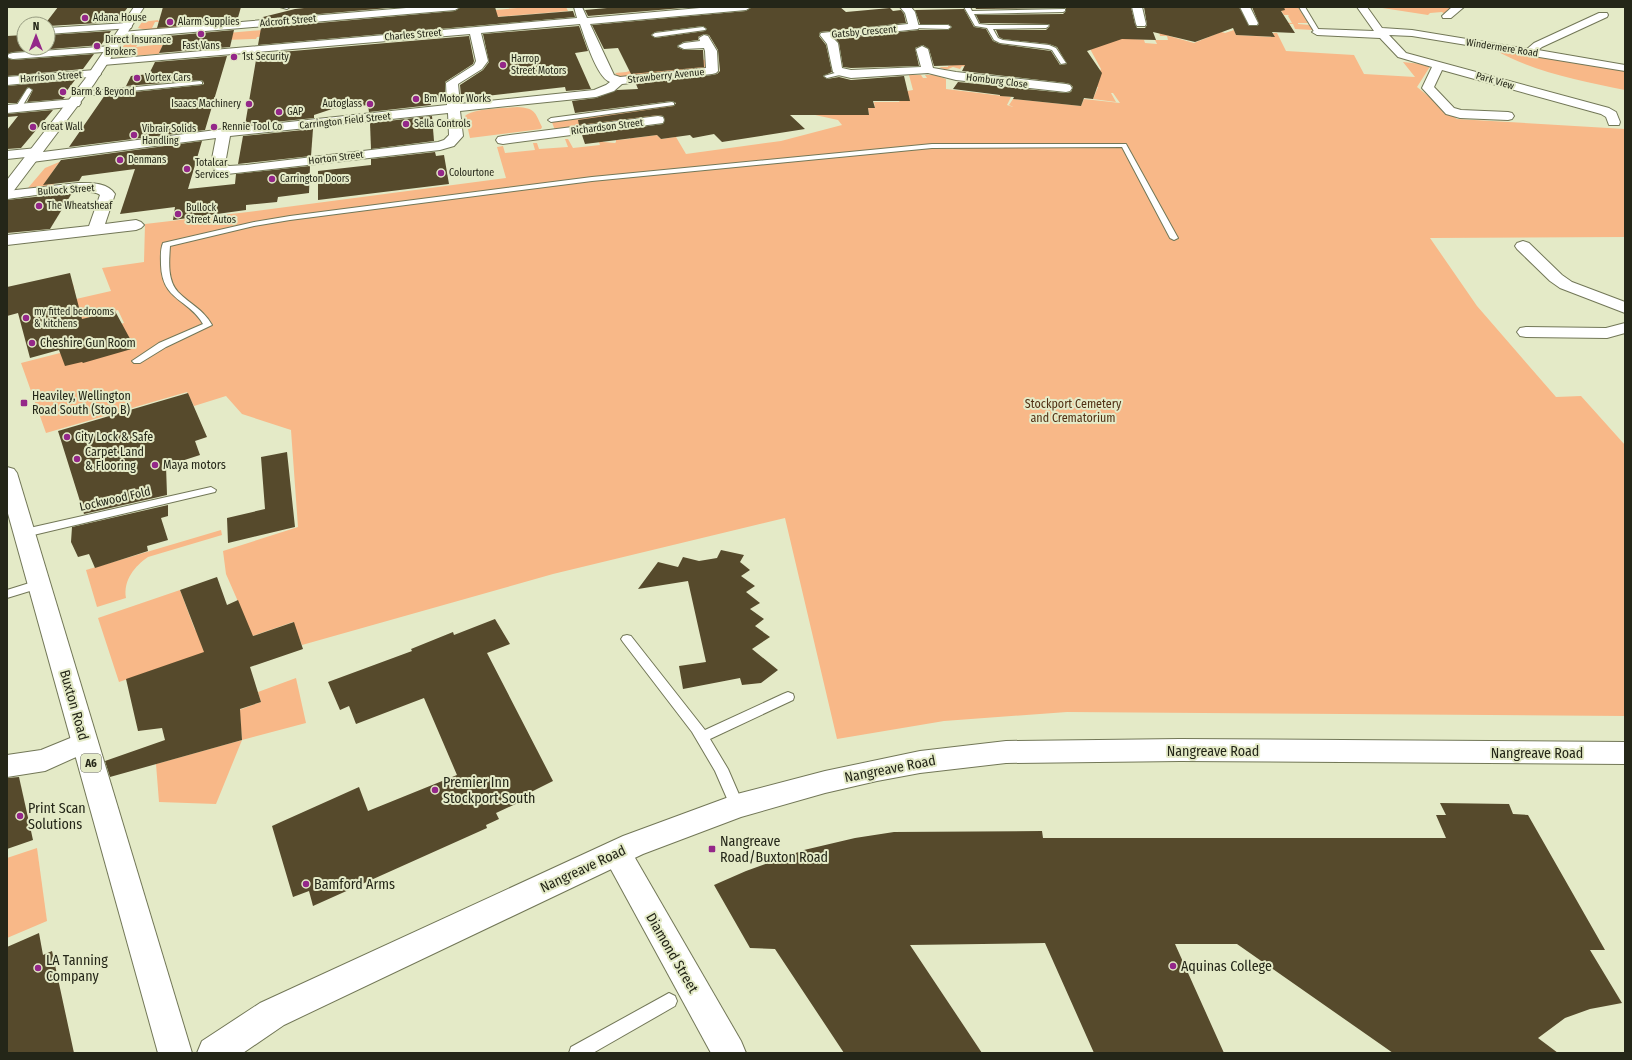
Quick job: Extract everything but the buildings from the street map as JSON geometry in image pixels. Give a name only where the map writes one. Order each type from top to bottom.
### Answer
[{"type":"main road","points":[[7,190],[78,98],[112,49],[138,7]]},
{"type":"main road","points":[[269,8],[283,7],[281,21]]},
{"type":"main road","name":"Adcroft Street","points":[[126,27],[281,21],[450,7]]},
{"type":"main road","name":"Strawberry Avenue","points":[[578,7],[608,76],[619,81],[716,74],[706,55],[711,51],[692,12]]},
{"type":"main road","name":"Charles Street","points":[[103,62],[746,7]]},
{"type":"main road","name":"Gatsby Crescent","points":[[842,73],[836,70],[832,43],[825,35],[914,27],[910,12],[905,7]]},
{"type":"main road","points":[[1137,7],[1142,24]]},
{"type":"main road","points":[[1245,7],[1253,23]]},
{"type":"main road","name":"Park View","points":[[1362,7],[1381,33],[1402,55],[1439,64],[1514,87],[1605,110],[1612,115],[1614,122]]},
{"type":"main road","points":[[1447,16],[1459,7]]},
{"type":"main road","points":[[1530,52],[1538,45],[1603,15]]},
{"type":"main road","points":[[56,31],[126,27],[143,20]]},
{"type":"main road","points":[[454,109],[452,83],[478,67],[482,62],[474,30]]},
{"type":"main road","name":"Windermere Road","points":[[1317,32],[1412,34],[1625,68]]},
{"type":"main road","points":[[684,46],[705,37]]},
{"type":"main road","points":[[13,56],[112,49]]},
{"type":"main road","points":[[842,73],[891,75],[928,70],[922,49]]},
{"type":"main road","points":[[1439,64],[1428,88],[1450,111],[1460,114],[1508,116]]},
{"type":"main road","name":"Homburg Close","points":[[928,70],[956,76],[1066,88]]},
{"type":"main road","name":"Harrison Street","points":[[7,81],[95,74]]},
{"type":"main road","name":"Strawberry Avenue","points":[[539,100],[596,93],[610,88],[619,81]]},
{"type":"main road","points":[[7,109],[78,98]]},
{"type":"main road","name":"Carrington Field Street","points":[[7,155],[35,155],[539,100]]},
{"type":"main road","name":"Richardson Street","points":[[539,100],[551,120],[556,133]]},
{"type":"main road","name":"Horton Street","points":[[224,134],[218,164],[220,167],[227,170],[246,169],[440,146],[449,143],[456,136],[454,109]]},
{"type":"main road","name":"Richardson Street","points":[[503,140],[658,120]]},
{"type":"main road","name":"Bullock Street","points":[[7,195],[82,187],[102,188],[108,194],[95,230]]},
{"type":"main road","points":[[7,240],[136,225]]},
{"type":"main road","points":[[1523,246],[1556,278],[1566,285],[1625,308]]},
{"type":"main road","points":[[1539,262],[1558,262]]},
{"type":"main road","points":[[1526,332],[1581,338],[1625,328]]},
{"type":"main road","name":"Buxton Road","points":[[7,473],[175,1053]]},
{"type":"main road","points":[[7,766],[45,760],[85,742]]},
{"type":"main road","name":"Nangreave Road","points":[[214,1053],[272,1014],[616,853],[677,828],[737,806],[825,782],[877,770],[920,762],[1006,752],[1195,750],[1625,753]]},
{"type":"main road","name":"Diamond Street","points":[[616,853],[729,1053]]},
{"type":"lane","points":[[967,7],[977,25],[989,27],[1046,26]]},
{"type":"lane","points":[[1302,7],[1317,32]]},
{"type":"lane","points":[[970,13],[1063,10]]},
{"type":"lane","points":[[914,27],[948,27]]},
{"type":"lane","points":[[989,27],[996,39],[1002,42],[1042,46],[1054,49],[1063,63]]},
{"type":"lane","points":[[655,35],[705,37]]},
{"type":"lane","points":[[827,76],[842,73]]},
{"type":"lane","points":[[78,98],[200,83]]},
{"type":"lane","points":[[20,105],[29,90]]},
{"type":"lane","points":[[551,120],[672,104]]},
{"type":"lane","points":[[137,361],[154,349],[208,325],[201,313],[173,293],[166,278],[164,261],[166,246],[254,224],[290,218],[592,179],[932,146],[1124,145],[1174,238]]},
{"type":"lane","name":"Lockwood Fold","points":[[25,533],[211,490]]},
{"type":"lane","points":[[7,594],[39,584]]},
{"type":"lane","points":[[626,639],[702,737],[722,769],[737,806]]},
{"type":"lane","points":[[702,737],[788,697]]},
{"type":"lane","points":[[576,1053],[669,1001]]},
{"type":"green space","points":[[529,7],[566,7],[568,11],[257,37],[256,39],[225,40],[227,33]]},
{"type":"green space","points":[[1279,7],[1298,7],[1308,23],[1298,24],[1310,25],[1313,30],[1295,29],[1293,24],[1278,24],[1277,22],[1292,23],[1288,16],[1289,15],[1284,15]]},
{"type":"green space","points":[[1376,7],[1459,7],[1447,16],[1442,12],[1430,13],[1428,15]]},
{"type":"green space","points":[[158,20],[159,22],[155,22],[152,28],[235,21],[234,24],[146,30],[138,28],[142,22]]},
{"type":"green space","name":"Stockport Cemetery and Crematorium","points":[[1234,30],[1236,35],[1274,37],[1273,33],[1277,33],[1286,51],[1354,55],[1364,74],[1415,77],[1403,62],[1431,65],[1417,87],[1457,119],[1625,129],[1625,237],[1430,238],[1477,306],[1556,397],[1581,396],[1625,445],[1625,716],[1067,712],[944,721],[837,739],[785,518],[553,574],[302,645],[293,622],[119,682],[98,618],[180,590],[195,630],[243,613],[226,574],[223,551],[298,527],[291,430],[242,414],[226,396],[194,406],[187,392],[46,433],[21,363],[64,352],[72,337],[124,323],[118,310],[80,320],[33,294],[73,284],[76,299],[111,291],[102,268],[144,262],[145,224],[506,178],[497,147],[503,146],[505,153],[535,150],[533,143],[537,143],[539,149],[568,147],[565,139],[568,139],[573,148],[600,145],[597,136],[600,135],[603,142],[615,143],[616,140],[630,139],[630,132],[634,138],[657,135],[661,139],[676,137],[686,154],[781,141],[842,125],[838,120],[806,113],[869,115],[868,108],[875,108],[874,102],[899,102],[907,91],[913,90],[909,75],[921,75],[923,78],[927,78],[925,75],[935,75],[946,79],[946,89],[1011,97],[1007,105],[1013,107],[1009,105],[1013,99],[1081,106],[1084,99],[1120,103],[1113,93],[1111,93],[1116,102],[1093,99],[1098,87],[962,66],[960,69],[953,67],[946,70],[939,67],[948,67],[977,53],[1099,73],[1101,69],[1083,36],[1150,40],[1144,40],[1145,43],[1157,44],[1155,40],[1168,40],[1167,36],[1160,36],[1159,31],[1169,36],[1194,43],[1221,32],[1225,33]]},
{"type":"green space","points":[[138,36],[144,36],[136,47],[163,44],[159,54],[116,57],[126,54],[129,49],[121,49],[127,41]]},
{"type":"green space","points":[[1498,47],[1625,68],[1625,90],[1542,70],[1510,58],[1495,50]]},
{"type":"green space","points":[[712,59],[712,71],[625,77],[618,76],[615,73],[626,72],[653,65]]},
{"type":"green space","points":[[672,104],[676,110],[660,116],[555,130],[551,120]]},
{"type":"green space","points":[[498,108],[528,108],[534,112],[542,127],[541,129],[470,138],[465,116],[469,113]]},
{"type":"green space","points":[[64,160],[57,165],[47,180],[57,180],[53,185],[28,188],[45,168]]},
{"type":"green space","points":[[221,530],[222,535],[148,557],[135,569],[128,579],[126,585],[126,598],[97,607],[86,570]]},
{"type":"green space","points":[[296,678],[306,723],[242,740],[240,717],[175,734],[261,702],[258,692]]},
{"type":"green space","points":[[242,740],[216,804],[159,802],[156,764]]},
{"type":"green space","points":[[37,848],[47,921],[7,938],[7,858]]},
{"type":"place","name":"Adana House","points":[[85,18]]},
{"type":"place","name":"Alarm Supplies","points":[[170,22]]},
{"type":"place","name":"Fast Vans","points":[[201,34]]},
{"type":"place","name":"Direct Insurance Brokers","points":[[97,46]]},
{"type":"place","name":"1st Security","points":[[234,57]]},
{"type":"place","name":"Harrop Street Motors","points":[[503,65]]},
{"type":"place","name":"Vortex Cars","points":[[137,78]]},
{"type":"place","name":"Barm & Beyond","points":[[63,92]]},
{"type":"place","name":"Bm Motor Works","points":[[416,99]]},
{"type":"place","name":"Isaacs Machinery","points":[[249,104]]},
{"type":"place","name":"Autoglass","points":[[370,104]]},
{"type":"place","name":"GAP","points":[[279,112]]},
{"type":"place","name":"Sella Controls","points":[[406,124]]},
{"type":"place","name":"Great Wall","points":[[33,127]]},
{"type":"place","name":"Rennie Tool Co","points":[[214,127]]},
{"type":"place","name":"Vibrair Solids Handling","points":[[134,135]]},
{"type":"place","name":"Denmans","points":[[120,160]]},
{"type":"place","name":"Totalcar Services","points":[[187,169]]},
{"type":"place","name":"Colourtone","points":[[441,173]]},
{"type":"place","name":"Carrington Doors","points":[[272,179]]},
{"type":"place","name":"The Wheatsheaf","points":[[39,206]]},
{"type":"place","name":"Bullock Street Autos","points":[[178,214]]},
{"type":"place","name":"my fitted bedrooms & kitchens","points":[[26,318]]},
{"type":"place","name":"Cheshire Gun Room","points":[[32,343]]},
{"type":"place","name":"Heaviley, Wellington Road South (Stop B)","points":[[24,403]]},
{"type":"place","name":"City Lock & Safe","points":[[67,437]]},
{"type":"place","name":"Carpet Land & Flooring","points":[[77,459]]},
{"type":"place","name":"Maya motors","points":[[155,465]]},
{"type":"place","name":"Premier Inn Stockport South","points":[[435,790]]},
{"type":"place","name":"Print Scan Solutions","points":[[20,816]]},
{"type":"place","name":"Nangreave Road/Buxton Road","points":[[712,849]]},
{"type":"place","name":"Bamford Arms","points":[[306,884]]},
{"type":"place","name":"Aquinas College","points":[[1173,966]]},
{"type":"place","name":"LA Tanning Company","points":[[38,968]]}]
